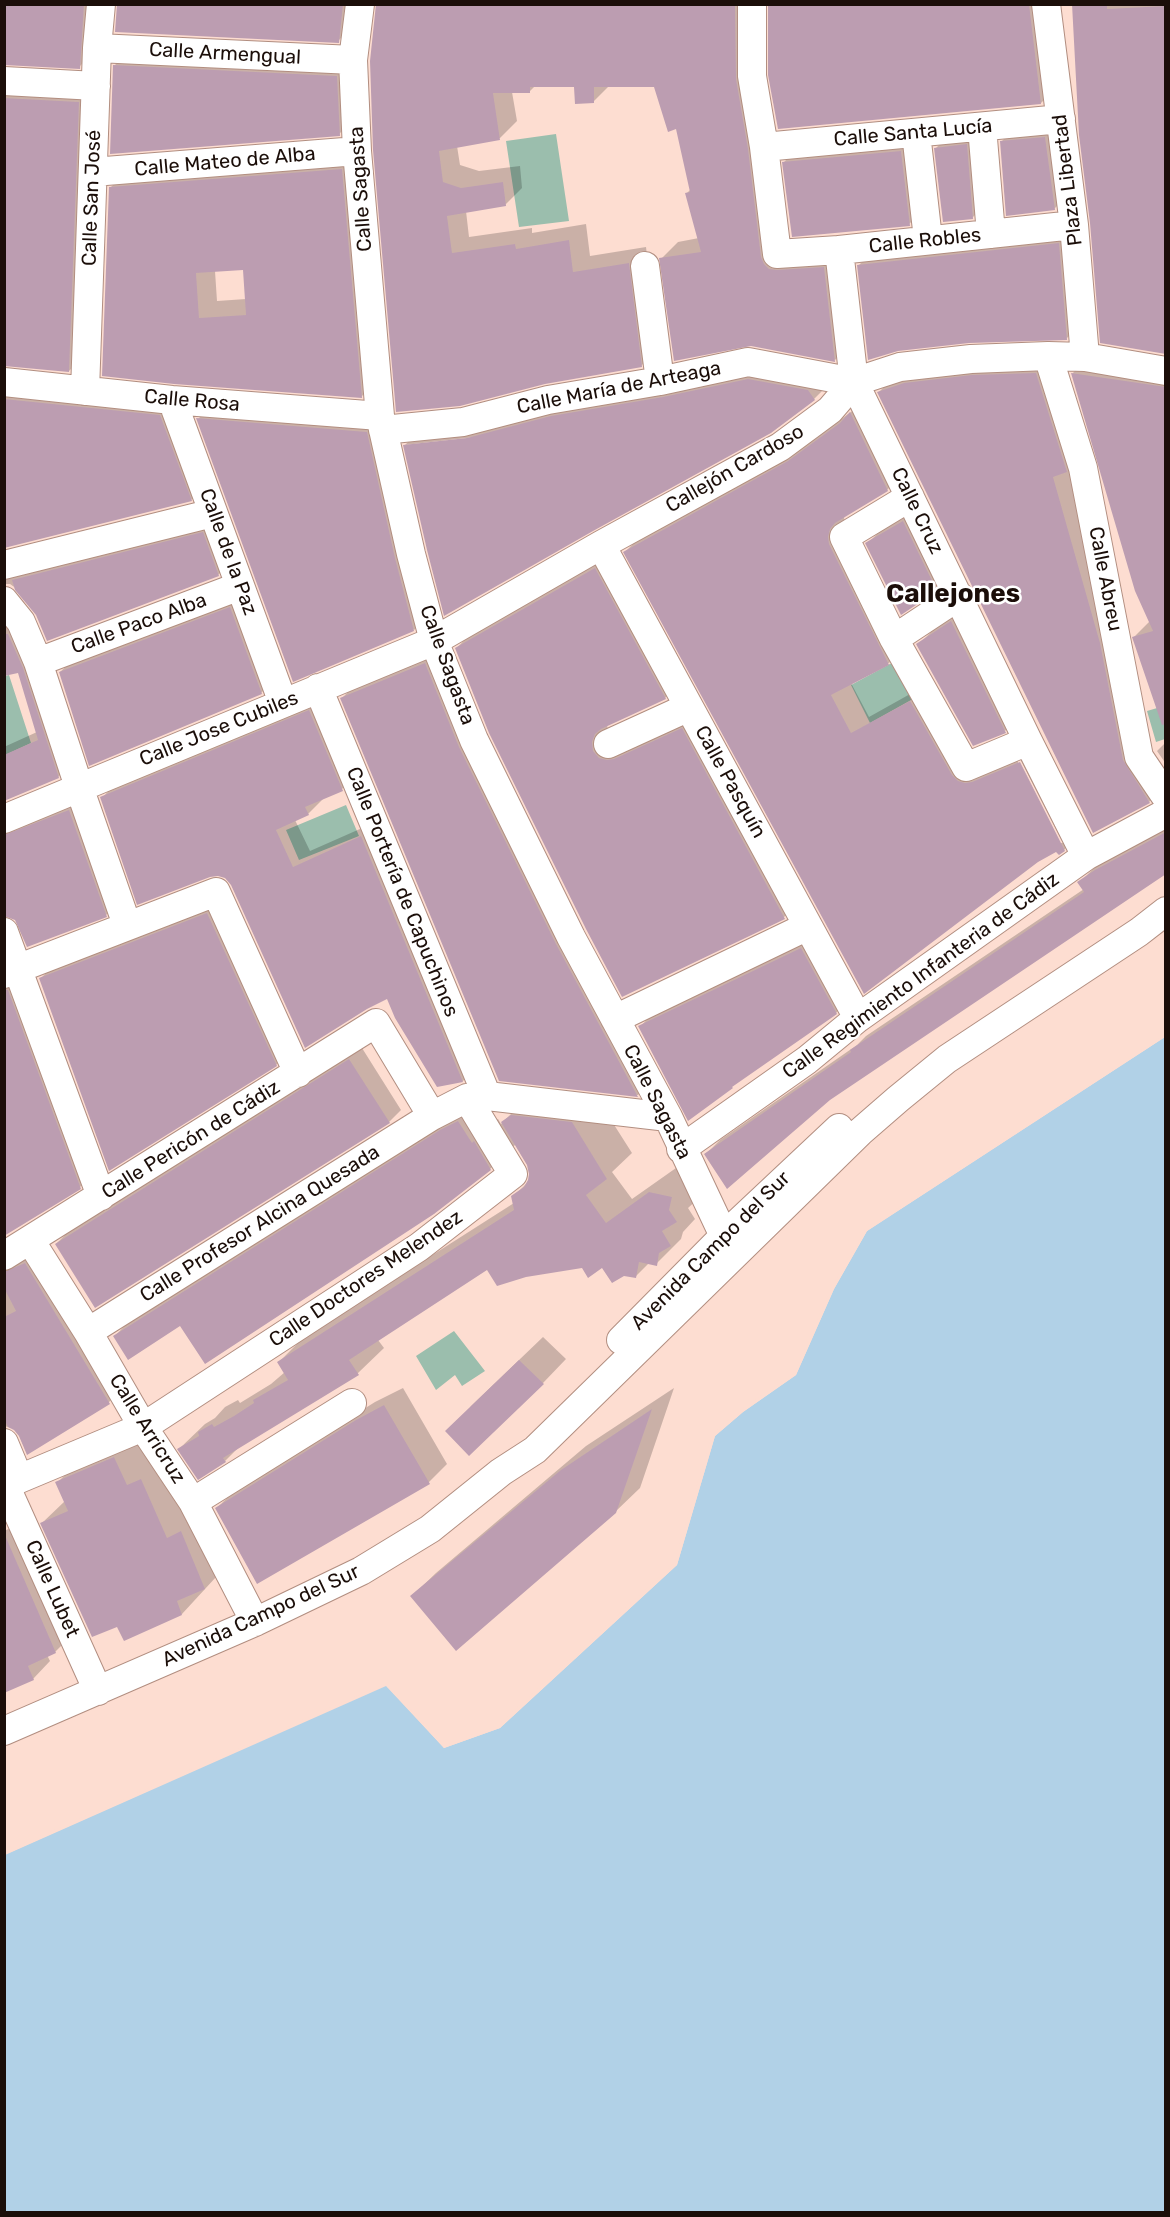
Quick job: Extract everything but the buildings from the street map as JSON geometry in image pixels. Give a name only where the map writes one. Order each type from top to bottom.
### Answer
[{"type":"street","name":"Calle San José","points":[[85,392],[97,48],[101,4]]},
{"type":"street","name":"Calle Sagasta","points":[[360,4],[353,60],[357,152],[381,423],[434,641],[474,740],[571,937],[668,1117],[681,1149],[724,1236]]},
{"type":"street","points":[[752,4],[752,76],[764,147]]},
{"type":"street","name":"Plaza Libertad","points":[[1046,4],[1074,225],[1085,357]]},
{"type":"street","name":"Calle Armengual","points":[[97,48],[353,60]]},
{"type":"street","points":[[4,81],[96,86]]},
{"type":"street","name":"Calle Santa Lucía","points":[[764,147],[1061,119]]},
{"type":"street","points":[[982,127],[991,234]]},
{"type":"street","points":[[916,132],[928,239]]},
{"type":"street","name":"Calle Robles","points":[[764,147],[777,254],[839,250],[1074,225]]},
{"type":"street","name":"Calle Mateo de Alba","points":[[93,172],[357,152]]},
{"type":"street","name":"Calle Cruz","points":[[839,250],[854,382],[1086,856]]},
{"type":"street","points":[[645,266],[660,381]]},
{"type":"street","points":[[854,382],[900,367],[971,359],[1048,356],[1085,357],[1166,371]]},
{"type":"street","name":"Calle Abreu","points":[[1048,356],[1083,468],[1139,757],[1166,797]]},
{"type":"street","name":"Calle María de Arteaga","points":[[381,423],[463,422],[548,400],[660,381],[748,362],[854,382]]},
{"type":"street","name":"Calle Rosa","points":[[4,382],[381,423]]},
{"type":"street","name":"Callejón Cardoso","points":[[434,641],[601,545],[780,447],[830,410],[854,382]]},
{"type":"street","name":"Calle de la Paz","points":[[172,400],[283,703]]},
{"type":"street","points":[[910,497],[844,537],[894,639],[966,767],[1028,741]]},
{"type":"street","points":[[4,565],[213,513]]},
{"type":"street","name":"Calle Pasquín","points":[[601,545],[858,1018]]},
{"type":"street","name":"Calle Paco Alba","points":[[38,662],[240,586]]},
{"type":"street","points":[[894,639],[959,596]]},
{"type":"street","points":[[10,617],[38,662],[128,925]]},
{"type":"street","name":"Calle Jose Cubiles","points":[[4,819],[434,641]]},
{"type":"street","name":"Calle Portería de Capuchinos","points":[[318,688],[477,1097]]},
{"type":"street","points":[[608,744],[689,707]]},
{"type":"street","name":"Calle Regimiento Infanteria de Cádiz","points":[[681,1149],[807,1060],[858,1018],[1086,856],[1166,813]]},
{"type":"street","points":[[11,971],[216,892],[298,1073]]},
{"type":"street","name":"Avenida Campo del Sur","points":[[4,1731],[255,1622],[361,1571],[430,1529],[501,1472],[535,1450],[860,1132],[947,1059],[1139,932],[1166,911]]},
{"type":"street","name":"Avenida Campo del Sur","points":[[1139,932],[1166,919]]},
{"type":"street","points":[[615,1019],[808,926]]},
{"type":"street","points":[[4,932],[11,971],[101,1196]]},
{"type":"street","name":"Calle Pericón de Cádiz","points":[[4,1256],[376,1023],[432,1116]]},
{"type":"street","name":"Avenida Campo del Sur","points":[[501,1472],[526,1436],[724,1236],[848,1120],[916,1071],[947,1059]]},
{"type":"street","points":[[477,1097],[668,1117]]},
{"type":"street","name":"Calle Profesor Alcina Quesada","points":[[88,1332],[432,1116],[477,1097]]},
{"type":"street","name":"Calle Doctores Melendez","points":[[143,1427],[419,1247],[513,1174],[477,1097]]},
{"type":"street","points":[[656,1333],[664,1312],[724,1252],[724,1236]]},
{"type":"street","name":"Calle Arricruz","points":[[30,1240],[88,1332],[143,1427],[193,1502],[255,1622]]},
{"type":"street","points":[[193,1502],[352,1403]]},
{"type":"street","points":[[10,1485],[143,1427]]},
{"type":"street","name":"Calle Lubet","points":[[4,1443],[10,1485],[98,1691]]},
{"type":"green space","points":[[556,134],[569,221],[519,227],[506,141]]},
{"type":"green space","points":[[901,658],[920,695],[870,723],[851,685]]},
{"type":"green space","points":[[9,675],[31,743],[5,755],[5,676]]},
{"type":"green space","points":[[1164,706],[1165,739],[1156,742],[1147,711]]},
{"type":"green space","points":[[346,805],[359,836],[299,860],[286,830]]},
{"type":"green space","points":[[454,1331],[485,1371],[462,1386],[455,1375],[436,1390],[416,1356]]},
{"type":"water","points":[[1165,1037],[1165,2212],[5,2212],[4,1855],[386,1685],[444,1748],[500,1728],[677,1565],[715,1436],[743,1412],[796,1375],[834,1289],[867,1231]]},
{"type":"pier","points":[[1166,1034],[1165,1037],[867,1231],[834,1289],[796,1375],[743,1412],[715,1436],[677,1565],[500,1728],[444,1748],[386,1686],[5,1855],[4,1852],[386,1683],[444,1745],[498,1725],[674,1563],[712,1434],[741,1409],[794,1373],[831,1288],[865,1229]]},
{"type":"district","name":"Callejones","points":[[953,594]]}]
